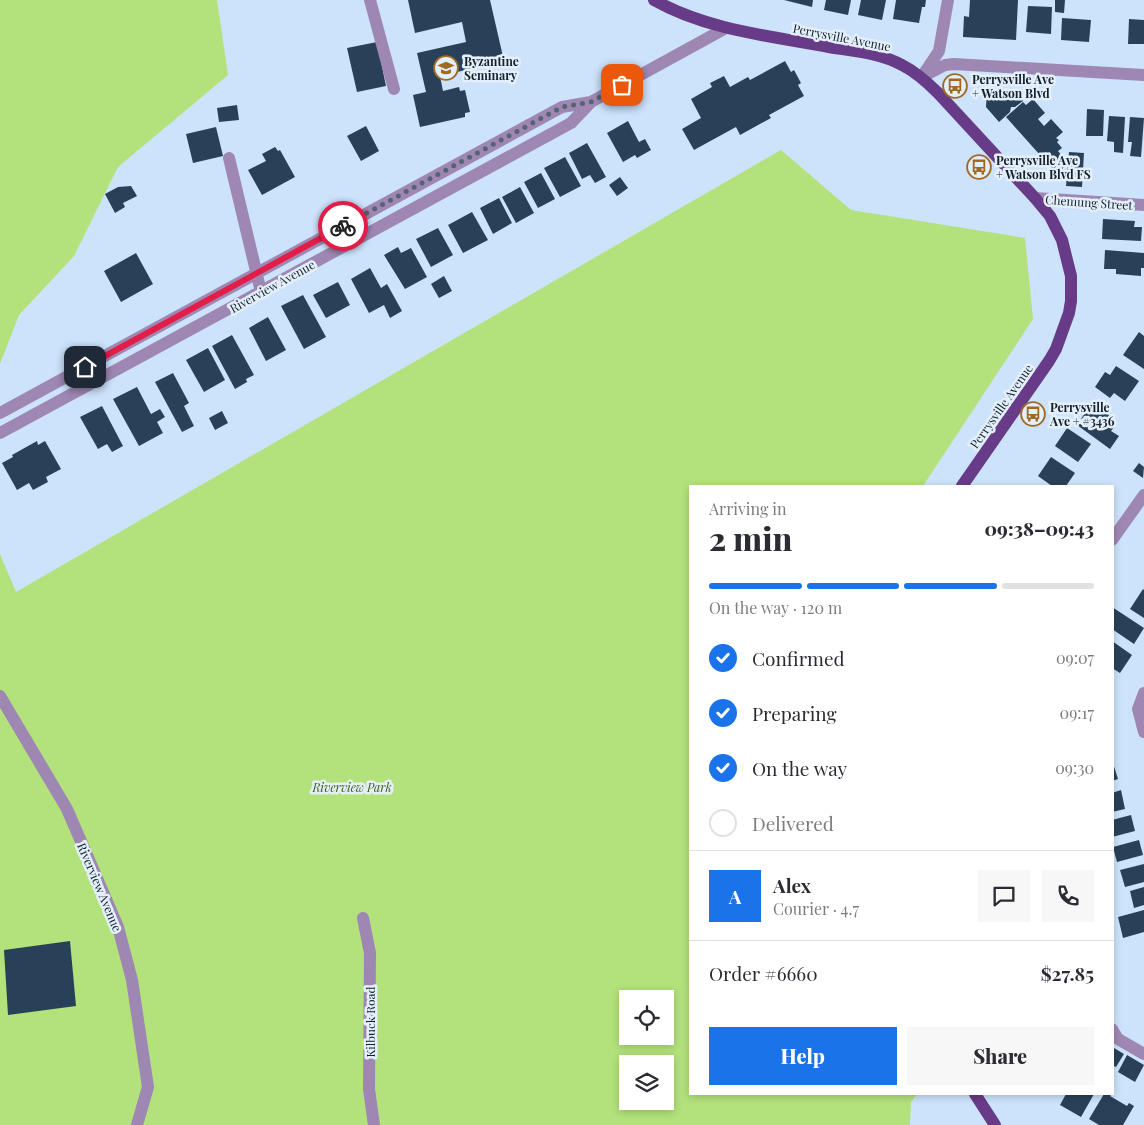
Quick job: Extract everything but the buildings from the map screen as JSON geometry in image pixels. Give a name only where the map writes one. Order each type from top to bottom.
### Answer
[{"type":"main road","name":"Perrysville Avenue","points":[[654,0],[691,18],[726,28],[878,56],[901,64],[922,77],[1035,198],[1056,228],[1066,251],[1071,289],[1068,320],[1062,337],[1049,361],[963,485]]},
{"type":"main road","points":[[976,1095],[995,1125]]},
{"type":"street","points":[[370,0],[394,89]]},
{"type":"street","points":[[922,77],[939,51],[948,0]]},
{"type":"street","name":"Riverview Avenue","points":[[0,433],[571,123],[591,102],[726,28]]},
{"type":"street","points":[[922,77],[945,65],[954,64],[1144,75]]},
{"type":"street","name":"Riverview Avenue","points":[[0,413],[562,107],[591,102]]},
{"type":"street","points":[[229,158],[260,292]]},
{"type":"street","name":"Chemung Street","points":[[1035,198],[1144,206]]},
{"type":"street","points":[[1114,537],[1144,495]]},
{"type":"street","points":[[1144,693],[1138,709],[1144,732]]},
{"type":"street","name":"Riverview Avenue","points":[[0,696],[67,809],[118,927],[132,980],[148,1087],[137,1125]]},
{"type":"street","name":"Kilbuck Road","points":[[363,918],[370,953],[369,1089],[374,1125]]},
{"type":"street","points":[[1114,1032],[1118,1039],[1144,1054]]},
{"type":"green space","points":[[0,0],[217,0],[228,75],[118,167],[74,256],[19,315],[0,364]]},
{"type":"green space","name":"Riverview Park","points":[[781,150],[851,210],[1025,238],[1033,319],[924,485],[689,485],[689,1095],[916,1095],[911,1102],[910,1125],[0,1125],[0,554],[16,592]]},
{"type":"way so far","points":[[343,226],[562,107],[591,102],[622,85]]},
{"type":"place","name":"Byzantine Seminary","points":[[446,68]]},
{"type":"place","name":"Perrysville Ave + Watson Blvd","points":[[955,86]]},
{"type":"place","name":"Perrysville Ave + Watson Blvd FS","points":[[979,167]]},
{"type":"place","name":"Perrysville Ave + #3436","points":[[1033,414]]},
{"type":"route","points":[[85,367],[343,226]]}]
